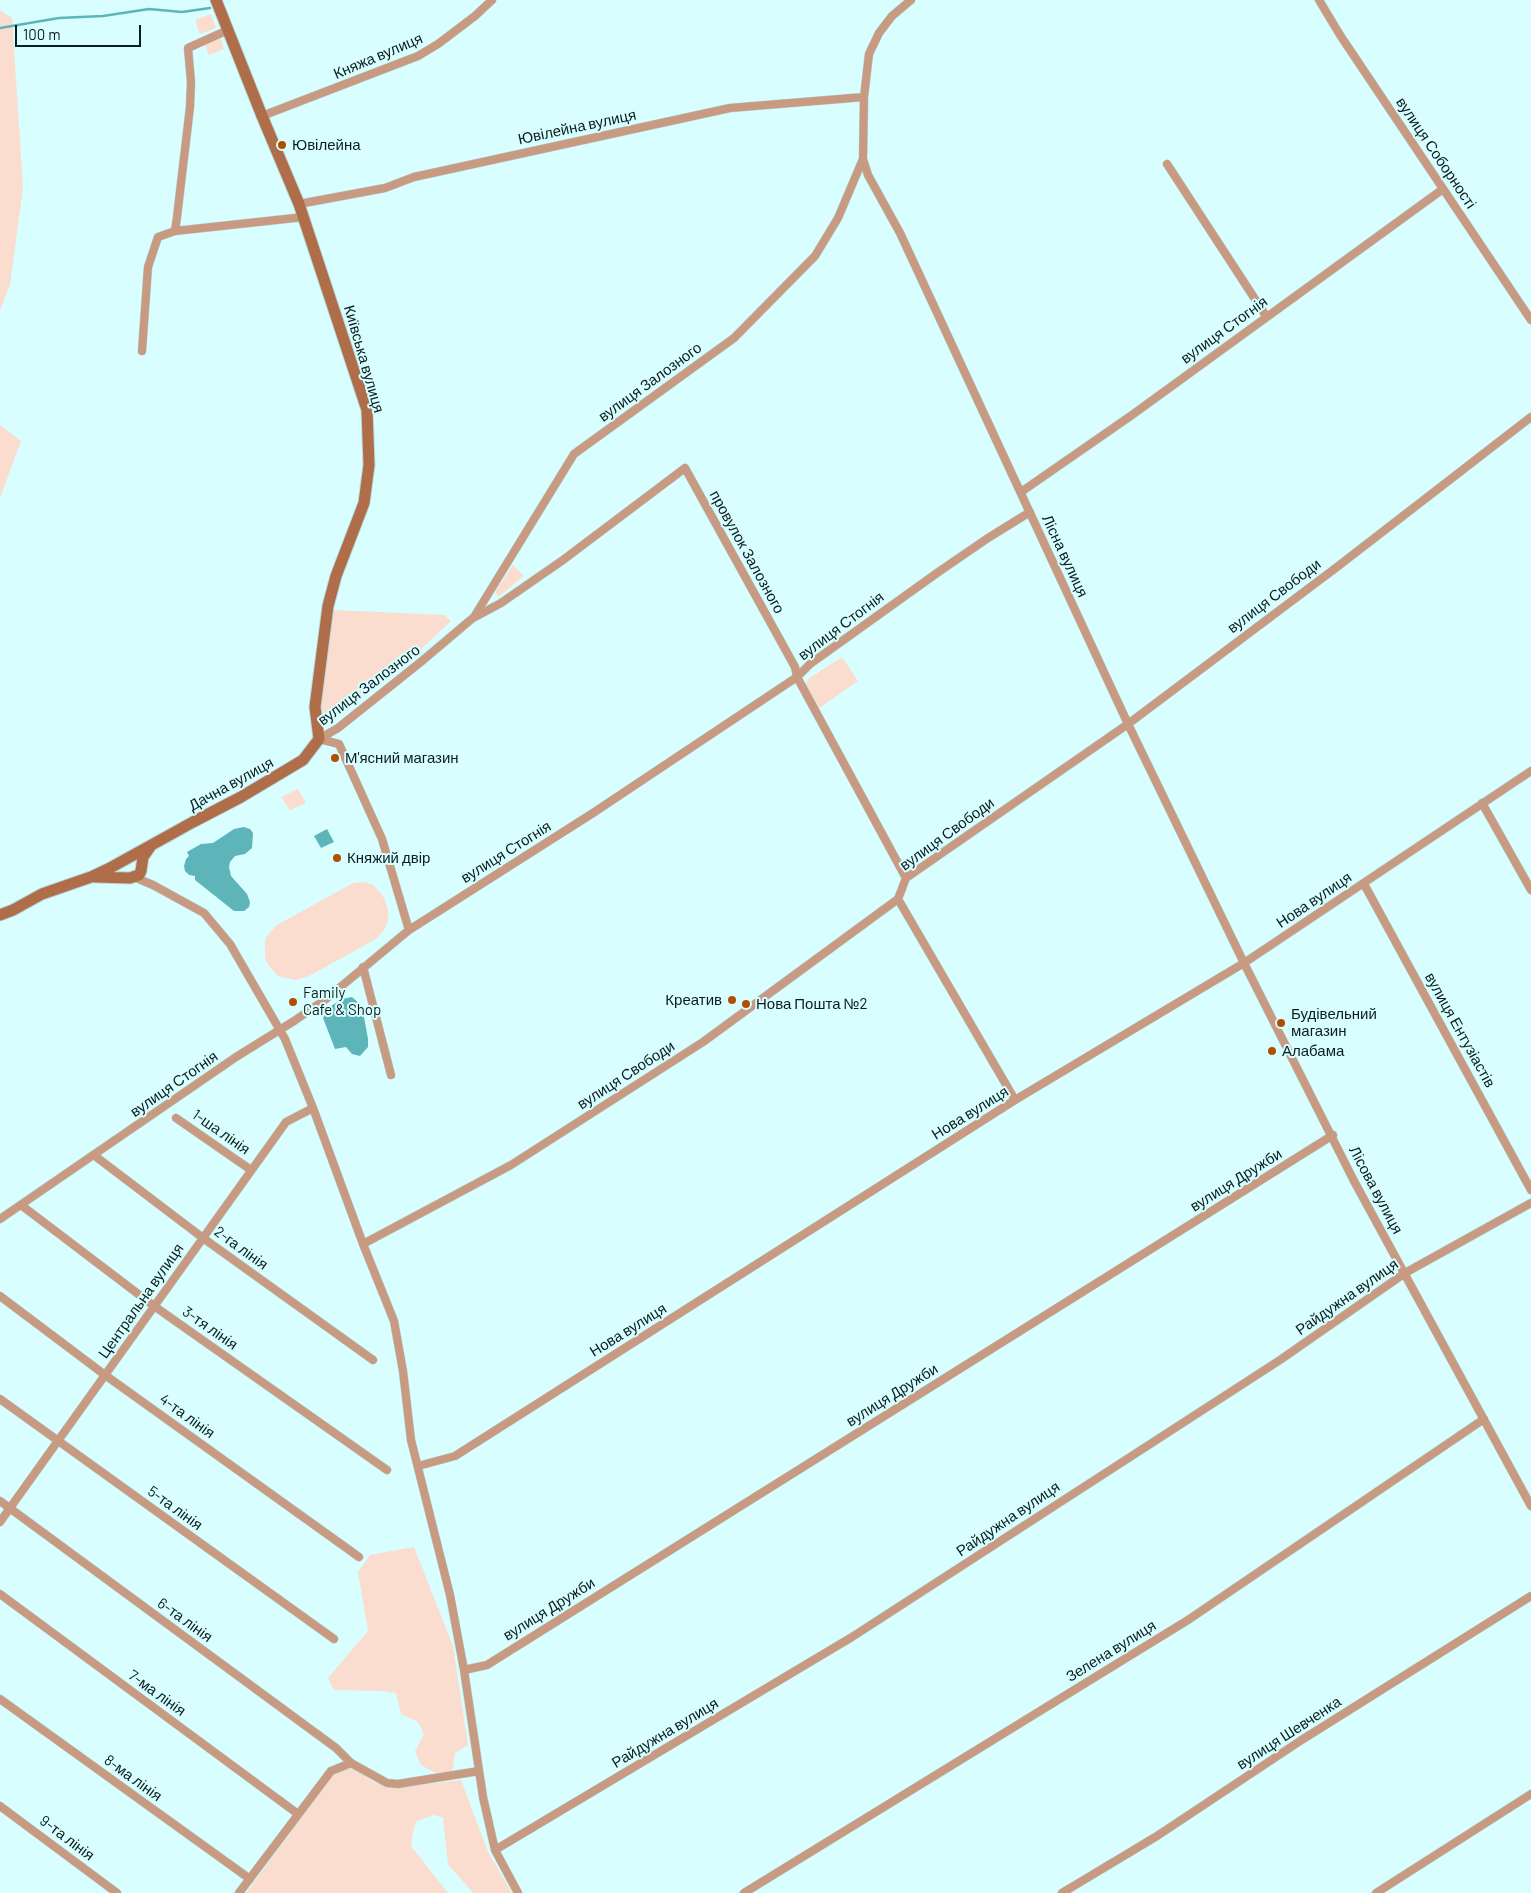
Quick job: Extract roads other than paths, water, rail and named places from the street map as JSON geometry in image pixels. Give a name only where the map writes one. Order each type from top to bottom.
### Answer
[{"type":"street","name":"Київська вулиця","points":[[216,0],[262,116],[300,204],[366,410],[369,465],[364,503],[336,576],[328,606],[315,707],[319,739]]},
{"type":"street","name":"Княжа вулиця","points":[[262,116],[418,56],[438,44],[475,16],[492,0]]},
{"type":"street","name":"вулиця Залозного","points":[[319,739],[338,728],[474,617],[574,454],[734,338],[814,256],[838,218],[863,159],[864,97],[869,54],[879,32],[892,16],[911,0]]},
{"type":"street","name":"вулиця Соборності","points":[[1319,0],[1340,35],[1531,320]]},
{"type":"street","points":[[174,231],[182,181],[190,107],[188,48],[228,30]]},
{"type":"street","name":"Ювілейна вулиця","points":[[300,204],[385,188],[414,177],[730,108],[864,97]]},
{"type":"street","name":"Лісна вулиця","points":[[863,159],[868,175],[900,233],[1128,724],[1244,963]]},
{"type":"street","points":[[1167,164],[1266,316]]},
{"type":"street","name":"вулиця Стогнія","points":[[1021,492],[1132,415],[1443,188]]},
{"type":"street","points":[[142,351],[148,268],[158,237],[174,231],[304,217]]},
{"type":"street","name":"вулиця Свободи","points":[[364,1244],[511,1165],[703,1042],[898,899],[906,878],[1128,724],[1337,567],[1531,417]]},
{"type":"street","name":"провулок Залозного","points":[[474,617],[501,603],[563,560],[685,468],[795,667],[797,676],[906,878]]},
{"type":"street","name":"вулиця Стогнія","points":[[0,1220],[236,1057],[326,999],[409,930],[593,813],[797,676],[810,664],[937,573],[1030,512]]},
{"type":"street","points":[[319,739],[339,744],[382,839],[409,930]]},
{"type":"street","name":"Дачна вулиця","points":[[91,877],[241,798],[303,760],[319,739]]},
{"type":"street","name":"Нова вулиця","points":[[418,1466],[455,1456],[1015,1100],[1244,963],[1531,771]]},
{"type":"street","points":[[1482,803],[1531,890]]},
{"type":"street","points":[[0,915],[42,894],[91,877],[130,877],[139,875],[150,847]]},
{"type":"street","points":[[152,885],[137,858],[128,858],[121,866],[123,874],[152,885],[204,913],[230,944],[280,1029],[313,1108],[394,1321],[403,1371],[411,1440],[450,1595],[464,1670],[483,1798],[496,1850],[518,1893]]},
{"type":"street","name":"вулиця Ентузіастів","points":[[1364,884],[1531,1190]]},
{"type":"street","points":[[898,899],[1015,1100]]},
{"type":"street","name":"Лісова вулиця","points":[[1244,963],[1333,1135],[1354,1181],[1531,1506]]},
{"type":"street","points":[[363,967],[391,1075]]},
{"type":"street","name":"Центральна вулиця","points":[[0,1522],[286,1122],[313,1108]]},
{"type":"street","name":"1-ша лінія","points":[[176,1118],[251,1170]]},
{"type":"street","name":"вулиця Дружби","points":[[464,1670],[487,1665],[1333,1135]]},
{"type":"street","name":"2-га лінія","points":[[95,1156],[203,1238],[373,1360]]},
{"type":"street","name":"Райдужна вулиця","points":[[496,1850],[924,1592],[1052,1506],[1280,1360],[1405,1273],[1531,1204]]},
{"type":"street","name":"3-тя лінія","points":[[21,1205],[154,1306],[387,1470]]},
{"type":"street","name":"4-та лінія","points":[[0,1296],[105,1375],[360,1557]]},
{"type":"street","name":"5-та лінія","points":[[0,1400],[334,1639]]},
{"type":"street","name":"Зелена вулиця","points":[[744,1893],[1188,1620],[1484,1419]]},
{"type":"street","name":"6-та лінія","points":[[0,1501],[336,1748],[351,1763],[387,1783],[398,1784],[479,1771]]},
{"type":"street","name":"7-ма лінія","points":[[0,1594],[298,1814]]},
{"type":"street","name":"вулиця Шевченка","points":[[1062,1893],[1157,1836],[1300,1741],[1531,1596]]},
{"type":"street","name":"8-ма лінія","points":[[0,1699],[250,1879]]},
{"type":"street","points":[[239,1893],[331,1771],[351,1763]]},
{"type":"street","points":[[1376,1893],[1531,1794]]},
{"type":"street","name":"9-та лінія","points":[[0,1806],[117,1893]]},
{"type":"water","points":[[244,827],[250,829],[253,833],[252,848],[245,854],[235,856],[230,862],[229,867],[231,876],[247,894],[250,902],[249,907],[244,911],[234,911],[195,880],[195,876],[189,875],[185,871],[184,866],[189,856],[187,852],[201,844],[213,843],[234,829]]},
{"type":"water","points":[[327,829],[334,842],[321,848],[314,836]]},
{"type":"water","points":[[352,997],[362,1006],[368,1039],[368,1047],[360,1056],[352,1054],[346,1047],[335,1049],[323,1018],[328,1008],[342,999]]},
{"type":"waterway","points":[[0,28],[59,18],[103,16],[149,9],[182,12],[210,8]]},
{"type":"place","name":"Ювілейна","points":[[282,145]]},
{"type":"place","name":"М'ясний магазин","points":[[335,758]]},
{"type":"place","name":"Княжий двір","points":[[337,858]]},
{"type":"place","name":"Креатив","points":[[732,1000]]},
{"type":"place","name":"Family Cafe & Shop","points":[[293,1002]]},
{"type":"place","name":"Нова Пошта №2","points":[[746,1004]]},
{"type":"place","name":"Будівельний магазин","points":[[1281,1023]]},
{"type":"place","name":"Алабама","points":[[1272,1051]]}]
